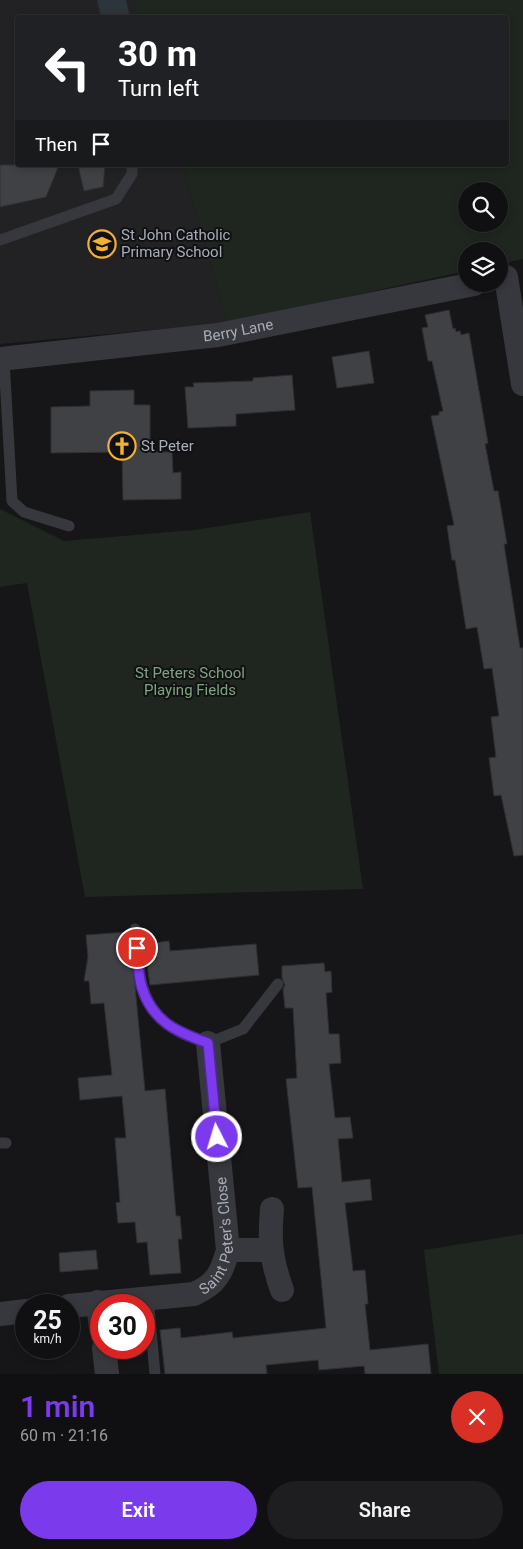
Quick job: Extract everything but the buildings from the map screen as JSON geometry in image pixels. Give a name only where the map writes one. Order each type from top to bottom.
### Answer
[{"type":"street","points":[[509,277],[523,384]]},
{"type":"street","name":"Berry Lane","points":[[2,359],[218,335],[458,287]]},
{"type":"street","name":"Saint Peter's Close","points":[[155,1297],[194,1294],[207,1288],[217,1278],[223,1268],[228,1250],[208,1043]]},
{"type":"street","points":[[272,1209],[270,1250],[273,1266],[282,1290]]},
{"type":"street","points":[[228,1250],[270,1250]]},
{"type":"street","points":[[0,1314],[15,1312]]},
{"type":"street","points":[[105,1359],[107,1374]]},
{"type":"lane","points":[[0,240],[116,199],[132,174],[132,167]]},
{"type":"lane","points":[[2,359],[12,501],[24,512],[69,526]]},
{"type":"lane","points":[[134,929],[141,986],[154,1011],[161,1019],[180,1033],[208,1043],[243,1029],[278,984]]},
{"type":"lane","points":[[154,1359],[155,1374]]},
{"type":"shaded area","name":"St John Catholic Primary School","points":[[0,0],[133,0],[137,15],[15,15],[15,167],[183,167],[228,323],[0,344]]},
{"type":"shaded area","points":[[97,0],[126,0],[130,15],[101,15]]},
{"type":"green space","points":[[133,0],[523,0],[523,259],[508,262],[508,242],[458,242],[458,273],[228,323],[183,167],[509,167],[509,15],[137,15]]},
{"type":"green space","name":"St Peters School Playing Fields","points":[[0,509],[64,541],[194,530],[310,512],[363,889],[85,897],[27,583],[0,587]]},
{"type":"green space","points":[[523,1234],[523,1374],[439,1374],[424,1250]]},
{"type":"place","name":"St John Catholic Primary School","points":[[102,244]]},
{"type":"place","name":"St Peter","points":[[122,446]]},
{"type":"route","points":[[137,948],[141,986],[154,1011],[161,1019],[180,1033],[208,1043],[217,1137]]}]
